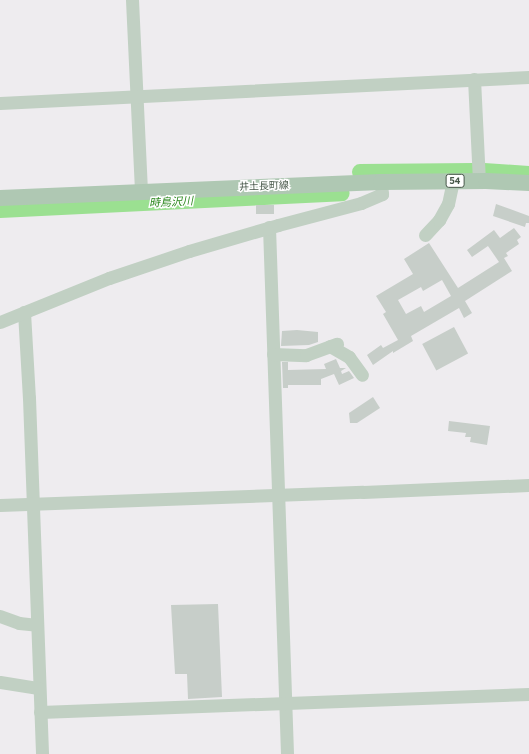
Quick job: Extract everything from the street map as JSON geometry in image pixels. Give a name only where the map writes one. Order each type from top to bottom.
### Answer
[{"type":"main road","name":"井土長町線","points":[[0,198],[381,182],[479,181],[529,183]]},
{"type":"street","points":[[132,0],[141,191]]},
{"type":"street","points":[[0,103],[529,77]]},
{"type":"street","points":[[474,79],[479,181]]},
{"type":"street","points":[[425,235],[439,220],[448,204],[454,181]]},
{"type":"street","points":[[0,322],[109,278],[189,251],[269,227],[361,203],[382,194],[381,182]]},
{"type":"street","points":[[269,227],[287,754]]},
{"type":"street","points":[[24,312],[33,503],[42,754]]},
{"type":"street","points":[[273,354],[306,355],[333,345],[349,357],[362,375]]},
{"type":"street","points":[[0,505],[363,492],[529,484]]},
{"type":"street","points":[[0,616],[19,622],[37,625]]},
{"type":"street","points":[[0,682],[39,688]]},
{"type":"street","points":[[40,712],[529,694]]},
{"type":"building","points":[[496,204],[529,216],[529,223],[526,223],[525,227],[493,216]]},
{"type":"building","points":[[256,205],[274,205],[274,214],[256,214]]},
{"type":"building","points":[[514,228],[521,237],[517,240],[519,244],[506,253],[508,256],[504,258],[512,271],[465,301],[472,313],[464,318],[459,308],[411,336],[413,341],[393,353],[393,351],[373,365],[367,355],[381,345],[383,348],[398,340],[383,314],[386,312],[376,296],[413,274],[404,259],[429,243],[458,288],[499,262],[488,246],[472,257],[467,250],[494,230],[500,238]],"holes":[[[442,280],[451,296],[424,312],[421,306],[406,314],[398,300],[421,287],[423,291]]]},
{"type":"building","points":[[454,327],[468,353],[436,370],[422,344]]},
{"type":"building","points":[[297,330],[318,332],[318,342],[309,345],[281,346],[282,331]]},
{"type":"building","points":[[336,359],[340,368],[346,368],[341,371],[342,374],[349,371],[354,378],[339,385],[334,374],[321,379],[321,385],[288,385],[288,388],[283,388],[282,362],[288,362],[288,370],[326,369],[324,364]]},
{"type":"building","points":[[373,397],[380,408],[357,423],[350,423],[349,413]]},
{"type":"building","points":[[449,421],[490,426],[487,445],[470,442],[471,437],[465,437],[466,433],[448,431]]},
{"type":"building","points":[[218,604],[222,697],[188,699],[187,674],[175,674],[171,605]]},
{"type":"waterway","name":"時鳥沢川","points":[[360,172],[474,171]]},
{"type":"waterway","name":"時鳥沢川","points":[[484,171],[529,174]]},
{"type":"waterway","name":"時鳥沢川","points":[[0,210],[342,193]]}]
